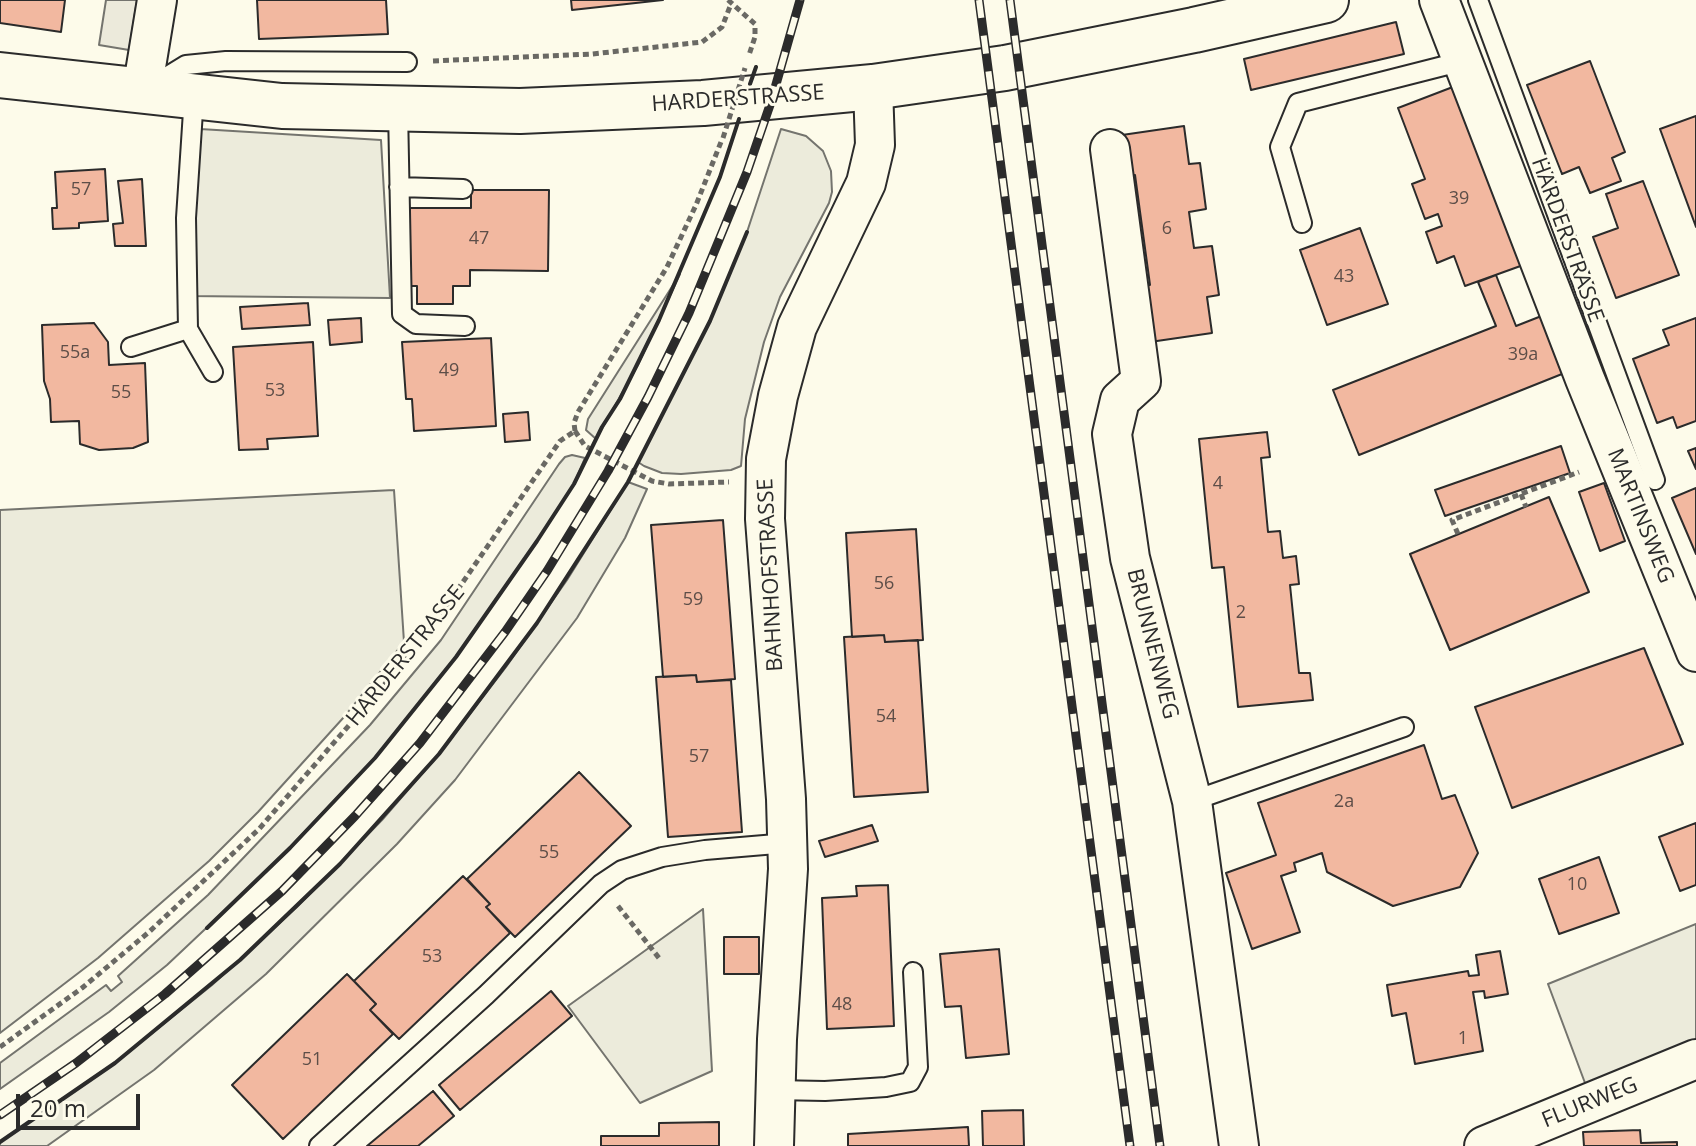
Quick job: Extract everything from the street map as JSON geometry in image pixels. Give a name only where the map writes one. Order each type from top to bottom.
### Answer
[{"type":"main road","name":"HARDERSTRASSE","points":[[0,75],[282,106],[599,109],[750,100],[873,87],[1005,68],[1326,0]]},
{"type":"street","points":[[142,91],[157,0]]},
{"type":"street","name":"HARDERSTRASSE","points":[[1439,0],[1585,379]]},
{"type":"street","name":"BAHNHOFSTRASSE","points":[[774,1146],[774,1090],[787,911],[788,843],[767,558],[765,480],[778,396],[797,327],[866,183],[875,145],[873,87]]},
{"type":"street","name":"BRUNNENWEG","points":[[1110,149],[1141,381],[1120,400],[1112,434],[1130,558],[1192,801],[1239,1146]]},
{"type":"street","name":"MARTINSWEG","points":[[1585,379],[1696,652]]},
{"type":"street","name":"FLURWEG","points":[[1484,1146],[1696,1059]]},
{"type":"lane","name":"HARDERSTRASSE","points":[[1478,0],[1655,480]]},
{"type":"lane","points":[[142,91],[186,65],[226,61],[407,62]]},
{"type":"lane","points":[[1302,223],[1280,147],[1298,103],[1463,61]]},
{"type":"lane","points":[[194,96],[186,218],[188,329],[213,372]]},
{"type":"lane","points":[[398,109],[402,314],[416,324],[465,326]]},
{"type":"lane","points":[[399,187],[463,189]]},
{"type":"lane","points":[[131,347],[188,329]]},
{"type":"lane","points":[[1192,801],[1404,727]]},
{"type":"lane","points":[[319,1146],[486,995],[601,884],[622,870],[662,857],[705,850],[788,843]]},
{"type":"lane","points":[[774,1090],[856,1089],[910,1082],[918,1067],[913,972]]},
{"type":"path","points":[[407,62],[592,54],[702,42],[722,27],[729,2]]},
{"type":"path","name":"HARDERSTRASSE","points":[[0,1047],[82,988],[149,932],[259,829],[423,640],[560,441],[575,431],[578,412],[667,267],[723,138],[755,37],[755,24],[750,17],[729,2]]},
{"type":"path","points":[[575,431],[585,446],[652,481],[676,484],[765,480]]},
{"type":"path","points":[[1458,534],[1452,520],[1616,458]]},
{"type":"path","points":[[1521,494],[1526,507]]},
{"type":"path","points":[[601,884],[659,958]]},
{"type":"shaded area","points":[[106,0],[137,0],[129,50],[99,45]]},
{"type":"shaded area","points":[[200,129],[381,140],[390,298],[187,296]]},
{"type":"shaded area","points":[[781,129],[806,136],[823,151],[831,171],[832,192],[780,297],[764,342],[745,419],[741,466],[731,470],[662,473],[638,462],[710,321],[747,232]]},
{"type":"shaded area","points":[[680,274],[638,365],[596,439],[586,430],[588,419]]},
{"type":"shaded area","points":[[572,455],[585,458],[574,484],[537,541],[456,657],[375,758],[270,868],[167,965],[109,1012],[0,1089],[0,1063],[106,985],[111,991],[122,982],[118,976],[208,895],[370,725],[441,640],[559,464]]},
{"type":"shaded area","points":[[628,482],[647,489],[625,538],[577,618],[455,780],[397,844],[266,974],[154,1070],[47,1146],[0,1146],[0,1142],[115,1063],[212,985],[297,907],[382,820],[439,754],[506,667],[567,580]]},
{"type":"shaded area","points":[[394,490],[404,642],[344,717],[209,861],[98,958],[0,1033],[0,510]]},
{"type":"shaded area","points":[[703,909],[712,1071],[640,1103],[568,1006]]},
{"type":"shaded area","points":[[1696,924],[1696,1042],[1588,1091],[1548,984]]},
{"type":"building","points":[[0,0],[65,0],[61,32],[0,23]]},
{"type":"building","points":[[257,0],[386,0],[388,34],[259,39]]},
{"type":"building","points":[[571,0],[663,0],[572,10]]},
{"type":"building","points":[[1396,22],[1404,54],[1251,90],[1244,59]]},
{"type":"building","points":[[1590,61],[1625,152],[1612,158],[1621,181],[1590,193],[1579,167],[1562,174],[1527,85]]},
{"type":"building","points":[[1458,85],[1526,264],[1465,286],[1454,256],[1437,263],[1426,232],[1442,226],[1438,214],[1425,219],[1412,184],[1425,179],[1398,108]]},
{"type":"building","points":[[1696,116],[1696,227],[1660,129]]},
{"type":"building","points":[[1184,126],[1189,164],[1200,163],[1206,209],[1189,212],[1194,248],[1212,246],[1219,295],[1207,297],[1212,333],[1150,342],[1143,286],[1150,285],[1135,175],[1128,176],[1122,135]]},
{"type":"building","points":[[105,169],[108,221],[79,223],[79,228],[53,229],[52,208],[57,208],[55,172]]},
{"type":"building","points":[[142,179],[146,246],[115,246],[113,224],[123,223],[118,181]]},
{"type":"building","points":[[1643,181],[1679,275],[1616,298],[1593,237],[1618,228],[1606,194]]},
{"type":"building","points":[[471,190],[549,190],[548,271],[470,270],[470,286],[453,286],[453,304],[417,304],[417,286],[410,286],[410,208],[471,208]]},
{"type":"building","points":[[1360,228],[1388,304],[1327,325],[1300,250]]},
{"type":"building","points":[[1496,275],[1516,326],[1544,315],[1567,372],[1359,455],[1333,390],[1496,326],[1478,282]]},
{"type":"building","points":[[308,303],[310,325],[242,329],[240,307]]},
{"type":"building","points":[[361,318],[362,342],[330,345],[328,320]]},
{"type":"building","points":[[1696,318],[1696,421],[1677,428],[1673,417],[1657,423],[1633,359],[1669,345],[1663,330]]},
{"type":"building","points":[[94,323],[108,342],[109,365],[145,363],[148,442],[133,448],[99,450],[80,444],[79,421],[51,422],[50,399],[44,381],[42,325]]},
{"type":"building","points":[[491,338],[496,426],[414,431],[412,399],[406,399],[402,342]]},
{"type":"building","points":[[313,342],[318,436],[267,439],[268,449],[239,450],[233,347]]},
{"type":"building","points":[[528,412],[530,440],[505,442],[503,414]]},
{"type":"building","points":[[1267,432],[1270,457],[1261,458],[1268,532],[1280,531],[1283,558],[1296,556],[1299,584],[1290,585],[1299,673],[1310,673],[1313,700],[1238,707],[1224,567],[1212,568],[1199,439]]},
{"type":"building","points":[[1561,446],[1570,473],[1445,516],[1435,490]]},
{"type":"building","points":[[1696,448],[1696,469],[1688,451]]},
{"type":"building","points":[[1604,483],[1625,541],[1600,551],[1579,492]]},
{"type":"building","points":[[1696,488],[1696,554],[1672,498]]},
{"type":"building","points":[[1549,497],[1589,592],[1450,650],[1410,554]]},
{"type":"building","points":[[723,520],[735,679],[697,682],[696,675],[663,677],[651,525]]},
{"type":"building","points":[[916,529],[923,640],[885,642],[884,635],[852,637],[846,533]]},
{"type":"building","points":[[884,635],[885,642],[918,640],[928,792],[854,797],[844,637]]},
{"type":"building","points":[[1644,648],[1683,744],[1512,808],[1475,707]]},
{"type":"building","points":[[696,675],[697,682],[731,680],[742,832],[668,837],[656,677]]},
{"type":"building","points":[[1424,745],[1442,799],[1455,795],[1478,853],[1460,887],[1393,906],[1327,872],[1322,853],[1294,863],[1296,871],[1281,876],[1300,932],[1252,949],[1226,873],[1276,855],[1258,803]]},
{"type":"building","points":[[579,772],[631,826],[515,937],[486,907],[490,904],[467,879]]},
{"type":"building","points":[[1696,823],[1696,885],[1680,891],[1659,837]]},
{"type":"building","points":[[872,825],[878,841],[825,857],[819,841]]},
{"type":"building","points":[[1599,857],[1619,913],[1559,934],[1539,879]]},
{"type":"building","points":[[463,876],[490,904],[486,907],[510,933],[399,1039],[370,1010],[376,1004],[354,981]]},
{"type":"building","points":[[888,885],[894,1026],[827,1029],[822,898],[857,896],[856,886]]},
{"type":"building","points":[[724,937],[759,937],[759,974],[724,974]]},
{"type":"building","points":[[999,949],[1009,1054],[966,1058],[961,1006],[945,1007],[940,954]]},
{"type":"building","points":[[1500,951],[1508,994],[1485,998],[1484,991],[1473,992],[1483,1051],[1415,1064],[1406,1013],[1392,1016],[1387,985],[1468,971],[1469,976],[1479,975],[1476,955]]},
{"type":"building","points":[[347,974],[376,1004],[370,1010],[393,1034],[283,1139],[232,1085]]},
{"type":"building","points":[[551,991],[572,1016],[460,1110],[439,1085]]},
{"type":"building","points":[[433,1091],[454,1116],[418,1146],[367,1146]]},
{"type":"building","points":[[1023,1110],[1024,1146],[983,1146],[982,1111]]},
{"type":"building","points":[[719,1122],[719,1146],[601,1146],[601,1136],[659,1136],[659,1123]]},
{"type":"building","points":[[968,1127],[969,1146],[848,1146],[848,1134]]},
{"type":"building","points":[[1640,1130],[1641,1143],[1677,1142],[1677,1146],[1584,1146],[1583,1132]]},
{"type":"railway","points":[[0,1115],[76,1063],[165,994],[282,891],[420,743],[505,632],[547,571],[608,471],[689,313],[747,172],[800,0]]},
{"type":"railway","points":[[979,0],[1130,1146]]},
{"type":"railway","points":[[1010,0],[1160,1146]]},
{"type":"wall","points":[[750,84],[756,67]]},
{"type":"wall","points":[[207,928],[290,848],[375,758],[456,657],[537,541],[574,484],[659,320],[720,177],[739,119]]},
{"type":"wall","points":[[0,1142],[115,1063],[240,960],[340,864],[439,754],[537,623],[628,482],[710,321],[747,232]]}]
